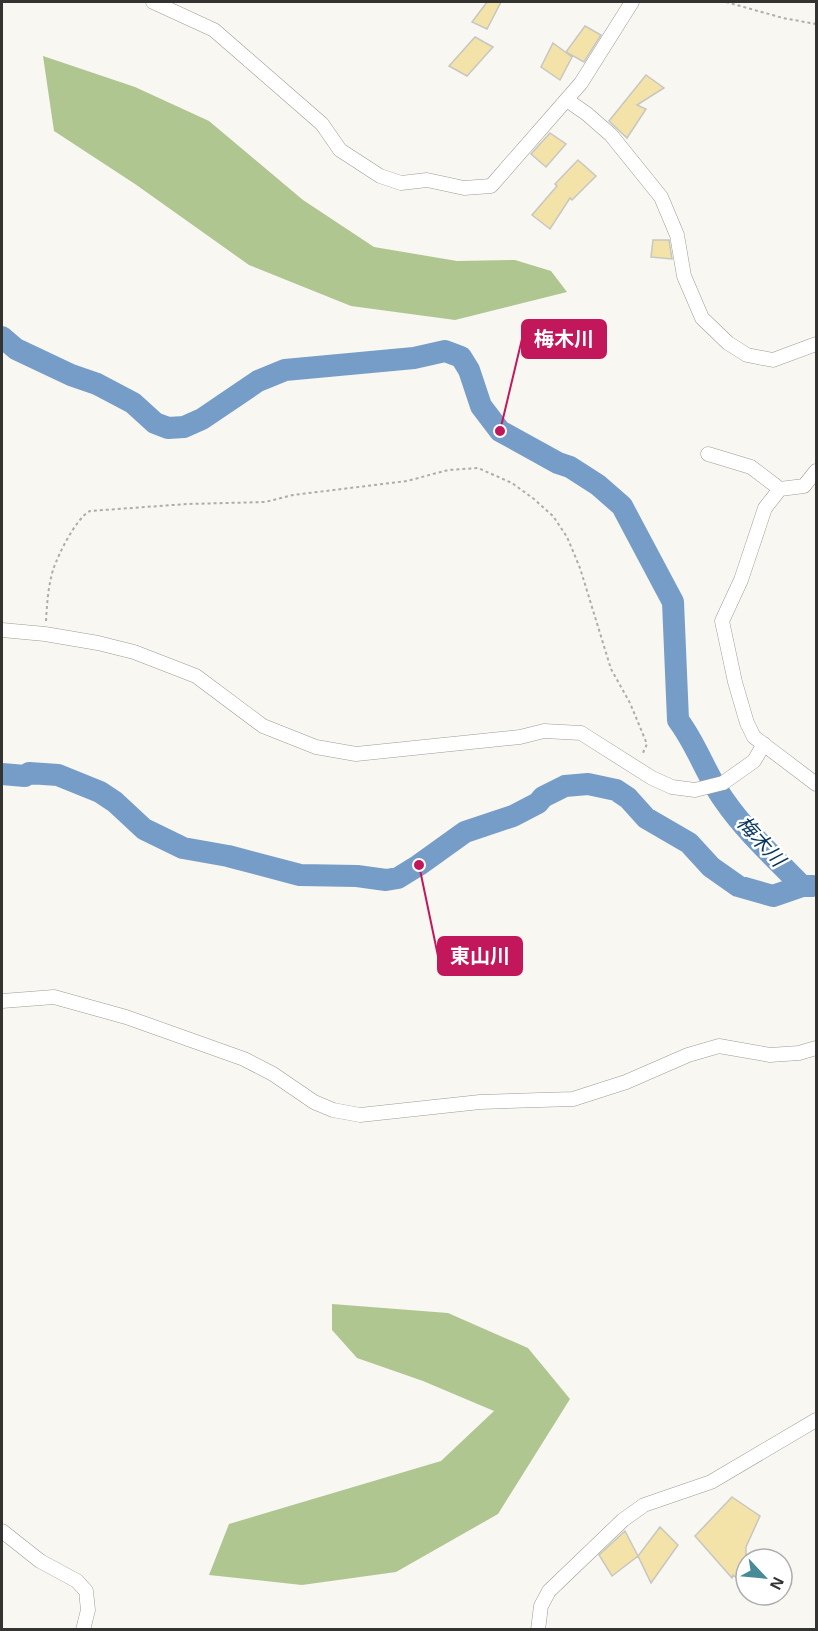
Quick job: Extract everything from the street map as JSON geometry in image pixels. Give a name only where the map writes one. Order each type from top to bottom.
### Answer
[{"type":"street","points":[[153,2],[214,30],[322,123],[340,150],[380,176],[401,183],[427,180],[464,188],[491,186],[581,83],[628,3]]},
{"type":"street","points":[[567,100],[611,135],[661,197],[677,235],[684,276],[702,318],[728,343],[747,355],[773,360],[816,344]]},
{"type":"street","points":[[708,454],[752,467],[780,489]]},
{"type":"street","points":[[816,471],[804,486],[780,489],[765,508],[741,580],[723,621],[735,682],[747,723],[754,737],[816,784]]},
{"type":"street","points":[[2,630],[45,634],[134,652],[196,676],[263,726],[316,747],[356,754],[520,736],[544,731],[581,734],[636,769],[672,787],[694,790],[723,783],[754,761],[764,744]]},
{"type":"street","points":[[2,1001],[38,997],[54,998],[126,1017],[244,1059],[273,1074],[314,1102],[333,1110],[360,1115],[480,1101],[573,1099],[626,1082],[688,1055],[719,1046],[770,1055],[799,1053],[816,1047]]},
{"type":"street","points":[[538,1629],[541,1606],[549,1591],[623,1520],[644,1505],[711,1482],[816,1420]]},
{"type":"street","points":[[2,1531],[40,1561],[77,1581],[86,1591],[88,1610],[83,1629]]},
{"type":"path","points":[[726,2],[783,18],[816,24]]},
{"type":"path","points":[[45,634],[48,592],[54,568],[76,525],[90,511],[187,504],[265,502],[293,495],[407,481],[448,470],[478,468],[512,483],[534,499],[553,516],[567,537],[580,568],[611,669],[630,704],[647,744],[636,769]]},
{"type":"green space","points":[[43,56],[135,87],[209,121],[303,200],[374,247],[457,261],[515,260],[551,271],[567,292],[455,320],[351,306],[249,265],[135,184],[54,131]]},
{"type":"green space","points":[[332,1304],[448,1313],[528,1348],[570,1399],[498,1514],[396,1572],[302,1585],[209,1575],[229,1524],[441,1461],[494,1411],[423,1381],[357,1358],[332,1330]]},
{"type":"building","points":[[487,2],[501,2],[487,29],[472,22]]},
{"type":"building","points":[[585,26],[601,35],[584,62],[566,52]]},
{"type":"building","points":[[475,37],[493,47],[467,76],[449,66]]},
{"type":"building","points":[[553,43],[572,57],[560,80],[541,67]]},
{"type":"building","points":[[646,75],[664,88],[637,105],[646,109],[627,138],[609,121]]},
{"type":"building","points":[[550,133],[566,144],[546,167],[531,154]]},
{"type":"building","points":[[578,160],[596,176],[572,200],[570,198],[550,229],[532,215],[557,186],[555,184]]},
{"type":"building","points":[[653,240],[669,240],[672,259],[651,257]]},
{"type":"building","points":[[732,1497],[760,1516],[746,1547],[734,1547],[734,1576],[732,1578],[695,1536]]},
{"type":"building","points":[[660,1527],[678,1545],[651,1583],[638,1556]]},
{"type":"building","points":[[625,1531],[638,1556],[612,1576],[599,1555]]},
{"type":"waterway","name":"梅木川","points":[[2,337],[16,349],[71,375],[97,384],[133,403],[155,423],[168,428],[184,427],[202,419],[258,381],[285,370],[414,358],[445,351],[461,357],[469,370],[481,406],[500,431],[558,463],[570,467],[598,485],[622,506],[673,602],[678,720],[733,812],[802,886]]},
{"type":"waterway","points":[[2,774],[58,775],[100,792],[115,802],[144,829],[183,848],[228,856],[300,875],[357,876],[386,880],[398,878],[465,832],[513,816],[565,786],[588,784],[616,790],[628,798],[646,818],[689,843],[711,867],[738,886],[773,896],[802,886],[813,886]]},
{"type":"place","name":"梅木川","points":[[500,431]]},
{"type":"place","name":"東山川","points":[[419,865]]}]
